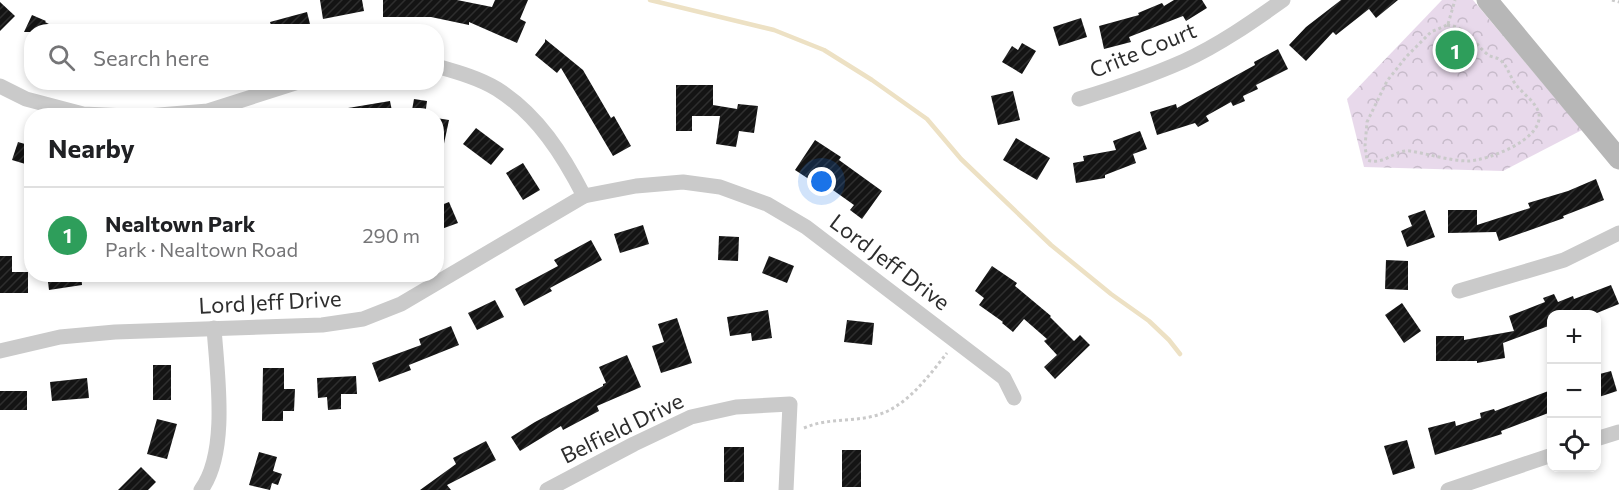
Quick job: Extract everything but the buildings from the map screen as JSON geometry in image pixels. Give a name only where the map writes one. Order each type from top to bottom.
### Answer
[{"type":"street","name":"Crite Court","points":[[1079,99],[1113,89],[1185,61],[1243,28],[1283,0]]},
{"type":"street","points":[[1487,0],[1619,159]]},
{"type":"street","points":[[444,68],[497,89],[523,110],[540,127],[565,160],[584,196]]},
{"type":"street","points":[[0,86],[26,99],[60,108]]},
{"type":"street","points":[[217,108],[273,90]]},
{"type":"street","name":"Lord Jeff Drive","points":[[444,279],[584,196],[636,186],[683,182],[720,187],[766,204],[806,227],[1004,378],[1014,398]]},
{"type":"street","points":[[1459,291],[1564,260],[1619,234]]},
{"type":"street","name":"Lord Jeff Drive","points":[[0,351],[60,337],[115,332],[322,325],[363,319],[401,304],[438,282]]},
{"type":"street","points":[[201,490],[206,484],[215,454],[220,423],[214,328]]},
{"type":"street","name":"Belfield Drive","points":[[547,490],[691,417],[736,407],[790,404],[789,434]]},
{"type":"street","points":[[1601,437],[1619,432]]},
{"type":"street","points":[[786,490],[789,434]]},
{"type":"street","points":[[1448,490],[1547,456]]},
{"type":"path","points":[[1448,25],[1455,0]]},
{"type":"path","points":[[1612,0],[1619,2]]},
{"type":"path","points":[[1448,25],[1456,26],[1466,32],[1488,55],[1499,60],[1507,68],[1515,83],[1534,104],[1539,113],[1539,121],[1530,134],[1514,147],[1480,160],[1465,161],[1403,150],[1383,161],[1367,160],[1365,146],[1367,122],[1387,81],[1406,57],[1431,32],[1448,25]]},
{"type":"path","points":[[789,434],[817,422],[873,416],[898,407],[929,376],[956,341]]},
{"type":"green space","points":[[1442,0],[1473,0],[1582,130],[1503,171],[1364,167],[1347,99]]},
{"type":"waterway","points":[[650,0],[774,30],[824,50],[872,80],[927,119],[961,159],[1051,245],[1111,294],[1149,321],[1180,354]]},
{"type":"place","name":"Nealtown Park","points":[[1455,50]]}]
